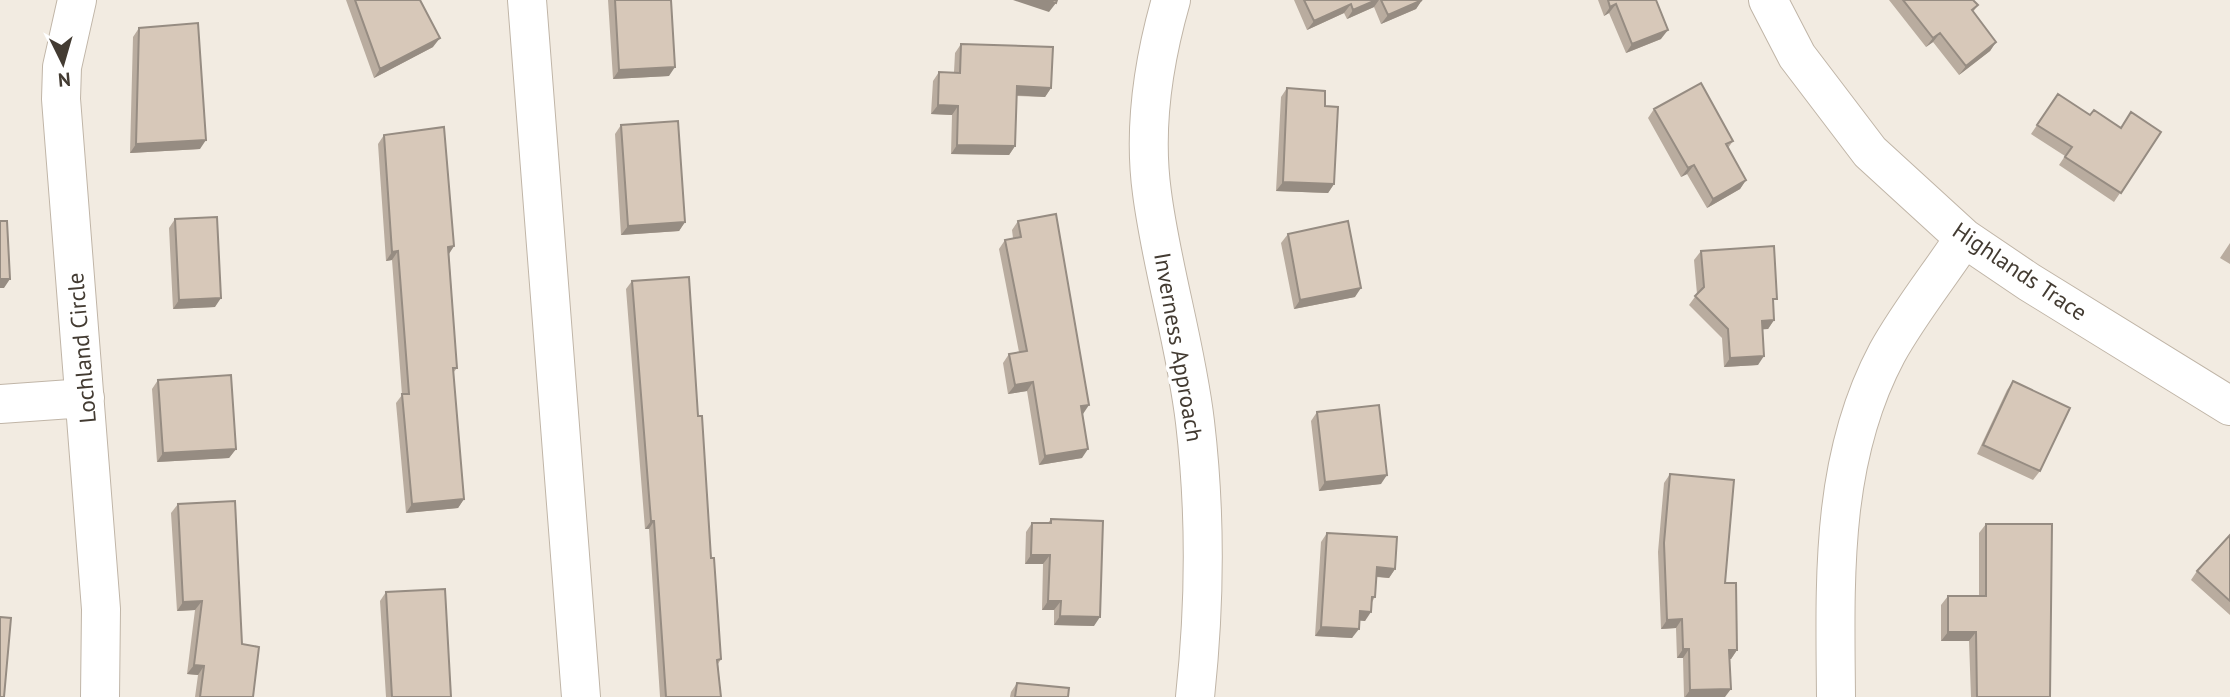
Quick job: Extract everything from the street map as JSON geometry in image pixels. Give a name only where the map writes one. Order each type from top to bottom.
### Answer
[{"type":"street","name":"Lochland Circle","points":[[77,0],[62,67],[61,99],[102,633],[100,697]]},
{"type":"street","points":[[527,0],[581,697]]},
{"type":"street","name":"Inverness Approach","points":[[1171,0],[1158,45],[1149,104],[1151,192],[1195,420],[1205,528],[1202,631],[1195,697]]},
{"type":"street","name":"Highlands Trace","points":[[1768,0],[1797,55],[1870,152],[1964,238],[2028,282],[2230,406]]},
{"type":"street","points":[[1836,697],[1835,558],[1846,464],[1865,404],[1888,353],[1964,238]]},
{"type":"street","points":[[0,404],[85,398]]},
{"type":"building","points":[[355,0],[420,0],[440,38],[380,69]]},
{"type":"building","points":[[615,0],[671,0],[675,67],[619,70]]},
{"type":"building","points":[[1304,0],[1376,0],[1353,10],[1351,4],[1314,21]]},
{"type":"building","points":[[1381,0],[1422,0],[1388,15]]},
{"type":"building","points":[[1608,0],[1656,0],[1668,30],[1632,44],[1616,4],[1610,7]]},
{"type":"building","points":[[1903,0],[1973,0],[1978,5],[1972,10],[1996,42],[1966,66],[1940,33],[1933,38]]},
{"type":"building","points":[[198,23],[206,140],[136,144],[139,28]]},
{"type":"building","points":[[961,44],[1053,47],[1051,88],[1017,86],[1015,146],[957,145],[958,106],[938,105],[939,72],[960,73]]},
{"type":"building","points":[[1701,83],[1733,141],[1726,144],[1746,180],[1713,199],[1694,165],[1688,168],[1654,109]]},
{"type":"building","points":[[1287,88],[1325,91],[1325,106],[1338,107],[1334,184],[1283,182]]},
{"type":"building","points":[[2058,94],[2090,115],[2094,110],[2121,128],[2131,112],[2161,132],[2121,193],[2065,157],[2072,147],[2037,125]]},
{"type":"building","points":[[678,121],[685,222],[628,226],[621,125]]},
{"type":"building","points":[[444,127],[454,246],[448,247],[457,368],[453,368],[464,499],[412,504],[402,394],[409,394],[398,251],[392,252],[384,135]]},
{"type":"building","points":[[1056,214],[1089,405],[1081,406],[1088,449],[1045,456],[1033,382],[1015,385],[1009,354],[1027,351],[1005,240],[1021,237],[1018,221]]},
{"type":"building","points":[[217,217],[221,298],[179,300],[175,219]]},
{"type":"building","points":[[0,221],[7,221],[10,279],[0,279]]},
{"type":"building","points":[[1348,221],[1361,288],[1300,300],[1288,234]]},
{"type":"building","points":[[1774,246],[1777,299],[1773,299],[1774,320],[1762,321],[1764,356],[1730,358],[1728,329],[1695,296],[1704,287],[1701,251]]},
{"type":"building","points":[[689,277],[698,416],[702,416],[711,558],[714,558],[721,659],[717,660],[721,697],[666,697],[654,521],[651,521],[632,281]]},
{"type":"building","points":[[231,375],[236,449],[163,453],[158,380]]},
{"type":"building","points":[[2013,381],[2070,408],[2040,471],[1983,445]]},
{"type":"building","points":[[1379,405],[1387,475],[1325,482],[1317,412]]},
{"type":"building","points":[[1670,474],[1734,480],[1725,583],[1736,583],[1737,650],[1729,650],[1731,689],[1690,690],[1689,649],[1683,649],[1682,619],[1667,620],[1664,543]]},
{"type":"building","points":[[235,501],[242,644],[259,647],[253,697],[200,697],[204,666],[194,665],[202,601],[183,602],[178,504]]},
{"type":"building","points":[[1051,519],[1103,521],[1100,617],[1060,616],[1061,601],[1048,601],[1050,555],[1031,555],[1032,523],[1051,523]]},
{"type":"building","points":[[1986,524],[2052,524],[2050,697],[1977,697],[1976,632],[1948,632],[1948,596],[1986,596]]},
{"type":"building","points":[[1327,533],[1397,537],[1395,569],[1377,567],[1371,612],[1360,611],[1359,629],[1321,627]]},
{"type":"building","points":[[2230,535],[2230,601],[2197,571]]},
{"type":"building","points":[[445,589],[451,697],[392,697],[386,592]]},
{"type":"building","points":[[0,617],[11,618],[4,697],[0,697]]},
{"type":"building","points":[[1017,683],[1069,688],[1068,697],[1015,697]]}]
